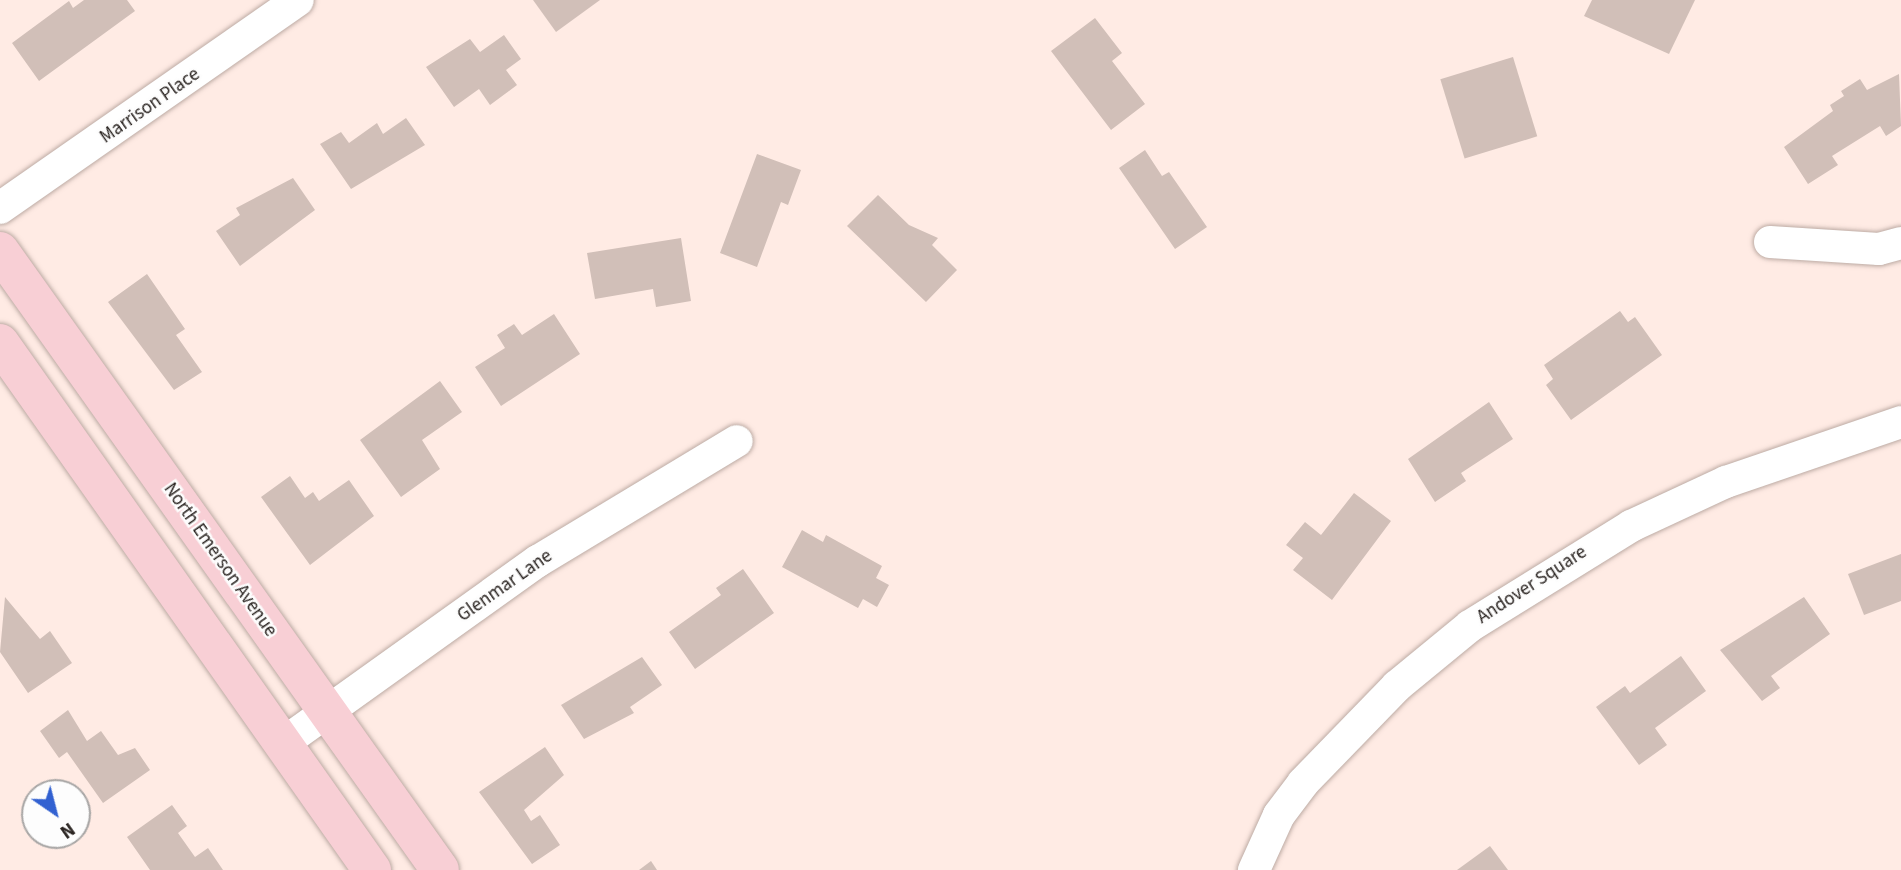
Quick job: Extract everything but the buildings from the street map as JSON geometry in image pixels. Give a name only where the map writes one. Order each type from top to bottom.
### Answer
[{"type":"main road","name":"North Emerson Avenue","points":[[0,251],[440,870]]},
{"type":"main road","points":[[0,343],[372,870]]},
{"type":"street","name":"Marrison Place","points":[[0,208],[298,0]]},
{"type":"street","points":[[1770,242],[1879,249],[1901,243]]},
{"type":"street","name":"Andover Square","points":[[1254,870],[1303,783],[1397,686],[1471,626],[1631,526],[1726,482],[1901,422]]},
{"type":"street","name":"Glenmar Lane","points":[[282,744],[558,548],[737,441]]}]
